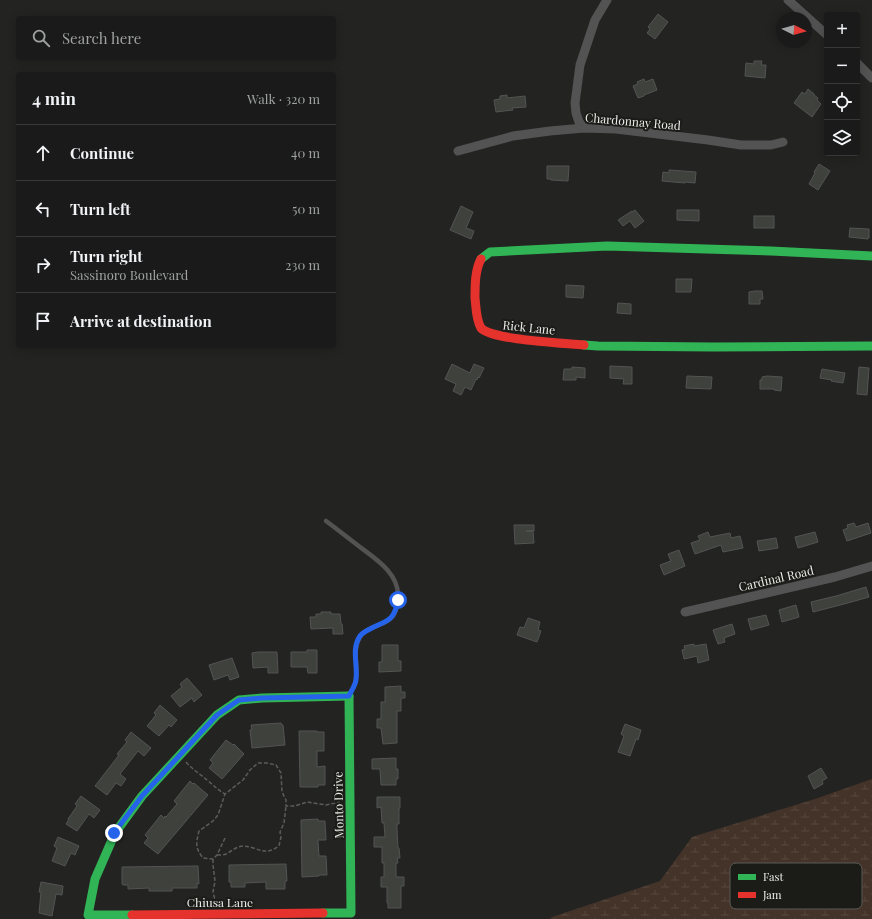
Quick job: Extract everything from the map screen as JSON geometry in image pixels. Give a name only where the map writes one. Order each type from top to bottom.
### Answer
[{"type":"street","points":[[584,128],[579,122],[575,103],[580,65],[595,20],[607,0]]},
{"type":"street","points":[[788,0],[824,32]]},
{"type":"street","points":[[860,66],[872,78]]},
{"type":"street","name":"Chardonnay Road","points":[[458,150],[513,136],[584,128],[624,130],[741,145],[771,145],[783,142]]},
{"type":"street","name":"Rick Lane","points":[[872,256],[607,246],[490,252],[480,260],[475,282],[477,316],[481,327],[496,335],[510,338],[606,346],[872,346]]},
{"type":"street","name":"Cardinal Road","points":[[685,612],[835,577],[872,566]]},
{"type":"street","points":[[88,918],[95,879],[114,833],[142,796],[217,715],[239,700],[349,696]]},
{"type":"street","name":"Monto Drive","points":[[349,696],[351,913]]},
{"type":"street","name":"Chiusa Lane","points":[[88,918],[216,914],[351,913]]},
{"type":"lane","points":[[326,521],[376,560],[390,573],[395,581],[398,592],[397,608],[392,618],[364,632],[360,637],[356,648],[356,680],[349,696]]},
{"type":"path","points":[[180,754],[191,768],[225,794]]},
{"type":"path","points":[[213,859],[203,858],[198,851],[196,842],[199,831],[213,821],[218,815],[225,794],[243,780],[250,770],[258,763],[276,765],[281,773],[282,792],[286,800],[284,823],[280,832],[281,837],[279,846],[267,852],[242,846],[226,854],[217,855]]},
{"type":"path","points":[[286,806],[295,806],[307,802],[326,805],[341,802],[350,803]]},
{"type":"path","points":[[216,914],[213,892],[216,881],[213,859],[217,855],[225,838]]},
{"type":"green space","points":[[872,779],[872,919],[550,919],[552,917],[660,881],[692,837],[815,799]]},
{"type":"building","points":[[658,14],[668,22],[655,39],[647,33],[650,29],[648,27]]},
{"type":"building","points":[[754,61],[762,61],[761,65],[766,65],[765,78],[745,76],[746,63],[754,64]]},
{"type":"building","points":[[644,79],[645,82],[653,79],[657,90],[638,98],[633,86],[638,84],[637,82]]},
{"type":"building","points":[[808,89],[818,98],[817,100],[821,104],[812,117],[794,103],[802,92],[805,94]]},
{"type":"building","points":[[507,95],[507,98],[525,96],[526,107],[512,108],[513,110],[496,112],[494,100],[500,99],[500,96]]},
{"type":"building","points":[[819,164],[830,171],[818,190],[809,184]]},
{"type":"building","points":[[547,166],[569,166],[568,181],[547,179]]},
{"type":"building","points":[[669,170],[696,172],[695,183],[662,181],[663,172],[669,173]]},
{"type":"building","points":[[461,206],[473,212],[466,228],[474,231],[471,239],[450,230]]},
{"type":"building","points":[[635,210],[644,221],[635,228],[630,221],[623,226],[618,220]]},
{"type":"building","points":[[677,210],[699,210],[699,221],[677,220]]},
{"type":"building","points":[[754,216],[774,216],[774,228],[754,228]]},
{"type":"building","points":[[850,228],[869,229],[869,238],[849,237]]},
{"type":"building","points":[[676,279],[692,279],[691,292],[676,292]]},
{"type":"building","points":[[566,285],[584,286],[583,298],[566,297]]},
{"type":"building","points":[[762,291],[763,299],[760,299],[760,304],[749,304],[749,292]]},
{"type":"building","points":[[618,303],[631,304],[631,314],[617,313]]},
{"type":"building","points":[[452,364],[470,373],[474,364],[484,368],[479,378],[478,377],[477,380],[476,379],[471,390],[465,387],[461,395],[453,391],[456,384],[445,379]]},
{"type":"building","points":[[610,366],[632,367],[632,384],[623,384],[624,379],[610,378]]},
{"type":"building","points":[[572,367],[585,368],[585,378],[576,377],[576,380],[563,380],[564,369],[572,369]]},
{"type":"building","points":[[859,367],[869,368],[867,395],[857,394]]},
{"type":"building","points":[[822,369],[845,373],[843,383],[820,378]]},
{"type":"building","points":[[687,376],[712,377],[711,389],[686,388]]},
{"type":"building","points":[[762,377],[782,377],[781,391],[774,389],[760,389],[760,380],[762,380]]},
{"type":"building","points":[[854,523],[856,527],[868,523],[871,533],[847,541],[843,530],[848,528],[847,525]]},
{"type":"building","points":[[514,525],[534,525],[534,543],[515,544]]},
{"type":"building","points":[[708,532],[710,537],[730,533],[731,538],[740,536],[743,548],[723,552],[721,545],[695,554],[691,543],[700,540],[698,536]]},
{"type":"building","points":[[815,532],[818,542],[798,548],[795,537]]},
{"type":"building","points":[[776,538],[778,548],[759,551],[757,541]]},
{"type":"building","points":[[679,550],[685,566],[664,575],[660,565],[671,561],[668,554]]},
{"type":"building","points":[[866,587],[869,597],[813,612],[811,602]]},
{"type":"building","points":[[796,605],[799,617],[782,622],[779,610]]},
{"type":"building","points":[[321,612],[340,614],[343,634],[333,634],[333,628],[311,629],[310,617],[316,617],[316,614],[321,614]]},
{"type":"building","points":[[766,615],[769,625],[751,630],[748,619]]},
{"type":"building","points":[[528,618],[540,622],[538,630],[541,631],[537,642],[517,635],[520,627],[524,628]]},
{"type":"building","points":[[732,624],[735,634],[724,638],[725,642],[718,644],[713,630]]},
{"type":"building","points":[[694,644],[694,646],[706,644],[709,660],[698,663],[697,656],[684,659],[682,650],[685,649],[684,646]]},
{"type":"building","points":[[382,645],[398,645],[398,661],[401,661],[401,671],[379,672],[379,662],[382,662]]},
{"type":"building","points":[[307,650],[317,650],[317,673],[308,673],[307,667],[291,667],[291,652],[307,652]]},
{"type":"building","points":[[277,652],[278,673],[268,673],[268,667],[253,668],[252,653]]},
{"type":"building","points":[[232,658],[239,677],[230,680],[228,675],[214,680],[209,665]]},
{"type":"building","points":[[187,678],[202,695],[194,702],[192,698],[180,707],[171,696],[182,687],[180,684]]},
{"type":"building","points":[[401,686],[401,692],[405,692],[405,698],[401,698],[401,711],[397,711],[397,743],[383,744],[381,728],[377,728],[377,719],[381,719],[381,702],[385,702],[385,687]]},
{"type":"building","points":[[160,705],[177,720],[171,727],[169,725],[159,736],[147,726],[156,715],[154,713]]},
{"type":"building","points":[[281,723],[283,725],[285,745],[252,748],[250,730],[252,730],[251,725]]},
{"type":"building","points":[[625,724],[641,730],[630,756],[618,752],[624,736],[621,734]]},
{"type":"building","points":[[299,731],[324,732],[324,751],[317,751],[317,767],[325,766],[325,785],[318,785],[318,787],[300,787]]},
{"type":"building","points":[[131,732],[151,748],[144,756],[138,751],[120,774],[126,779],[121,786],[116,783],[107,795],[95,786],[119,755],[117,754],[127,742],[125,740]]},
{"type":"building","points":[[226,740],[233,745],[234,744],[244,754],[222,779],[209,768],[213,763],[210,760]]},
{"type":"building","points":[[396,758],[398,779],[396,779],[396,785],[381,785],[380,769],[372,769],[372,759]]},
{"type":"building","points":[[821,768],[827,778],[822,781],[823,784],[814,789],[808,776]]},
{"type":"building","points":[[190,781],[208,795],[158,854],[144,843],[148,838],[145,835],[161,815],[164,818],[165,816],[166,817],[177,804],[174,801]]},
{"type":"building","points":[[81,796],[100,810],[94,818],[89,814],[77,831],[66,824],[77,806],[75,804]]},
{"type":"building","points":[[377,797],[400,797],[399,824],[397,824],[397,829],[400,858],[397,858],[398,863],[396,863],[396,877],[404,877],[404,886],[401,886],[401,908],[388,908],[387,887],[381,887],[381,877],[384,877],[382,847],[374,847],[374,837],[385,837],[381,807],[377,808]]},
{"type":"building","points":[[318,819],[318,821],[325,821],[326,840],[318,841],[319,856],[326,856],[327,875],[302,877],[301,820]]},
{"type":"building","points":[[58,837],[79,846],[75,855],[71,853],[65,866],[52,861],[57,848],[54,846]]},
{"type":"building","points":[[286,864],[287,881],[285,881],[285,889],[266,889],[266,882],[245,883],[245,887],[231,887],[231,882],[229,882],[229,865]]},
{"type":"building","points":[[198,866],[199,884],[197,883],[197,888],[172,888],[172,891],[149,891],[149,888],[128,889],[128,885],[122,884],[122,867]]},
{"type":"building","points":[[41,882],[63,886],[62,895],[56,894],[52,916],[39,913],[41,892],[39,892]]},
{"type":"traffic: fast","points":[[481,259],[490,252],[607,246],[872,256]]},
{"type":"traffic: fast","points":[[584,345],[713,347],[872,346]]},
{"type":"traffic: fast","points":[[323,913],[351,913],[349,696]]},
{"type":"traffic: fast","points":[[132,915],[88,915],[95,879],[115,833],[142,796],[217,715],[239,700],[349,696]]},
{"type":"traffic: jam","points":[[481,259],[476,273],[475,283],[477,317],[481,328],[488,332],[513,338],[584,345]]},
{"type":"traffic: jam","points":[[132,915],[323,913]]},
{"type":"route","points":[[114,833],[142,796],[217,715],[239,700],[349,696],[356,680],[357,642],[364,632],[392,618],[397,608],[398,600]]}]
